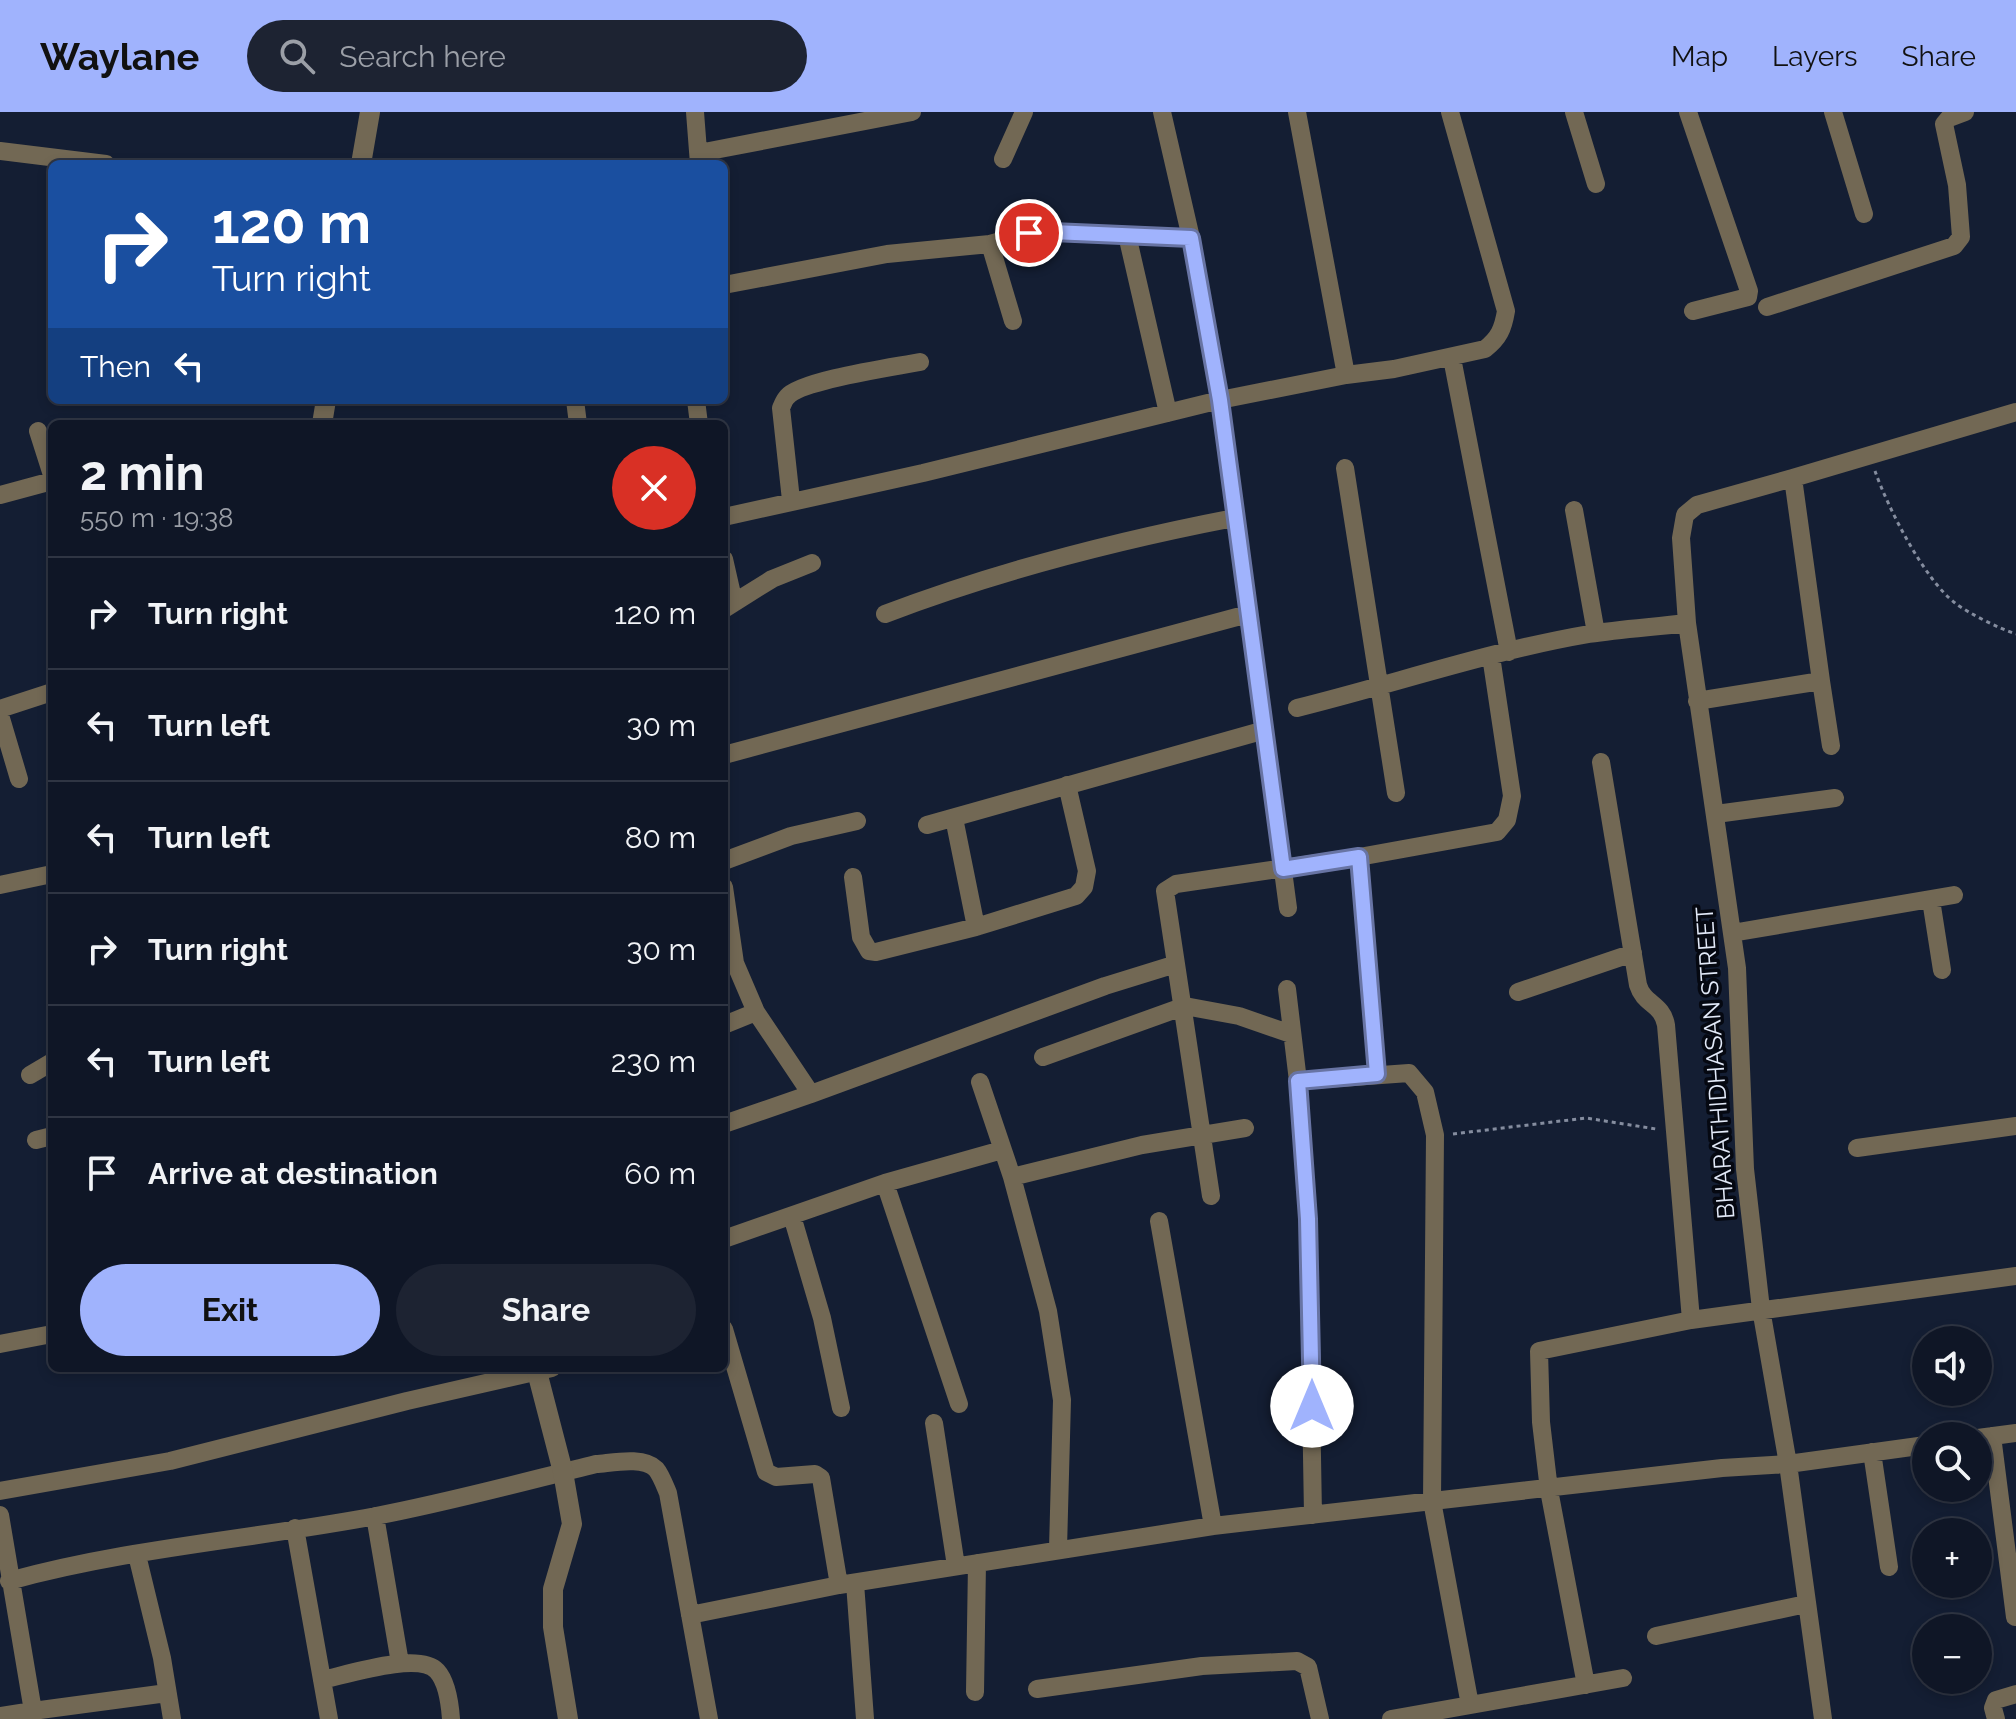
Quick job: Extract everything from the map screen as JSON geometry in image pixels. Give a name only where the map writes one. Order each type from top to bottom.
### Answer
[{"type":"street","points":[[362,160],[370,112]]},
{"type":"street","points":[[695,112],[699,158],[912,112]]},
{"type":"street","points":[[1003,159],[1024,112]]},
{"type":"street","points":[[1162,112],[1191,238],[1220,400],[1288,908]]},
{"type":"street","points":[[1297,112],[1346,375]]},
{"type":"street","points":[[728,516],[923,473],[1220,400],[1452,358],[1485,349],[1496,340],[1503,328],[1506,311],[1450,112]]},
{"type":"street","points":[[1574,112],[1596,184]]},
{"type":"street","points":[[1688,112],[1749,291],[1748,297],[1693,311]]},
{"type":"street","points":[[1833,112],[1864,214]]},
{"type":"street","points":[[1767,307],[1954,246],[1961,237],[1962,221],[1944,124],[1949,118],[1965,112]]},
{"type":"street","points":[[0,151],[73,160]]},
{"type":"street","points":[[728,284],[887,254],[990,244],[1029,233],[1191,238]]},
{"type":"street","points":[[1127,235],[1168,413]]},
{"type":"street","points":[[990,244],[1013,321]]},
{"type":"street","points":[[1211,1196],[1185,1006],[1165,891],[1176,884],[1359,857],[1497,832],[1507,820],[1512,796],[1500,654],[1452,358]]},
{"type":"street","points":[[791,500],[781,408],[787,397],[814,384],[920,362]]},
{"type":"street","points":[[1831,746],[1793,478],[2016,412]]},
{"type":"street","points":[[38,431],[48,462]]},
{"type":"street","points":[[1345,468],[1396,793]]},
{"type":"street","name":"BHARATHIDHASAN STREET","points":[[1793,478],[1697,505],[1685,515],[1681,538],[1697,701],[1737,968],[1745,1169],[1761,1309],[1788,1464],[1822,1719]]},
{"type":"street","points":[[0,495],[48,482]]},
{"type":"street","points":[[1574,510],[1596,633]]},
{"type":"street","points":[[885,614],[1012,571],[1121,540],[1234,518]]},
{"type":"street","points":[[729,606],[772,579],[812,563]]},
{"type":"street","points":[[728,754],[1248,614]]},
{"type":"street","points":[[1297,708],[1500,654],[1596,633],[1687,623]]},
{"type":"street","points":[[1697,701],[1821,681]]},
{"type":"street","points":[[0,709],[48,693]]},
{"type":"street","points":[[0,715],[19,779]]},
{"type":"street","points":[[927,825],[1265,730]]},
{"type":"street","points":[[1601,762],[1640,992],[1661,1009],[1664,1016],[1691,1320]]},
{"type":"street","points":[[853,877],[861,937],[869,951],[889,950],[976,927],[1076,896],[1084,887],[1087,871],[1067,785]]},
{"type":"street","points":[[1716,814],[1835,798]]},
{"type":"street","points":[[954,818],[976,927]]},
{"type":"street","points":[[728,860],[791,836],[857,821]]},
{"type":"street","points":[[1359,857],[1377,1074]]},
{"type":"street","points":[[0,885],[48,875]]},
{"type":"street","points":[[1732,933],[1954,895]]},
{"type":"street","points":[[1931,900],[1942,970]]},
{"type":"street","points":[[728,915],[735,963],[756,1012],[811,1094]]},
{"type":"street","points":[[1518,992],[1633,953]]},
{"type":"street","points":[[728,1123],[1105,986],[1176,964]]},
{"type":"street","points":[[1287,989],[1298,1081],[1308,1219],[1313,1515]]},
{"type":"street","points":[[1043,1057],[1185,1006],[1239,1016],[1291,1034]]},
{"type":"street","points":[[728,1023],[756,1012]]},
{"type":"street","points":[[30,1075],[48,1064]]},
{"type":"street","points":[[1298,1081],[1409,1073],[1425,1092],[1435,1135],[1432,1501],[1470,1705]]},
{"type":"street","points":[[980,1082],[1012,1177],[1048,1311],[1062,1400],[1058,1549]]},
{"type":"street","points":[[1857,1148],[2016,1126]]},
{"type":"street","points":[[1012,1177],[1142,1145],[1245,1128]]},
{"type":"street","points":[[728,1238],[885,1183],[1002,1150]]},
{"type":"street","points":[[885,1183],[959,1404]]},
{"type":"street","points":[[792,1216],[822,1318],[841,1408]]},
{"type":"street","points":[[1159,1221],[1213,1526]]},
{"type":"street","points":[[1586,1685],[1549,1490],[1541,1422],[1539,1351],[1691,1320],[2016,1276]]},
{"type":"street","points":[[0,1344],[48,1335]]},
{"type":"street","points":[[728,1344],[766,1472],[776,1477],[815,1474],[821,1478],[847,1584],[865,1719]]},
{"type":"street","points":[[0,1491],[170,1461],[530,1372]]},
{"type":"street","points":[[543,1372],[572,1524],[553,1589],[553,1627],[568,1719]]},
{"type":"street","points":[[934,1423],[956,1566]]},
{"type":"street","points":[[1992,1436],[2016,1433]]},
{"type":"street","points":[[690,1615],[847,1584],[1213,1526],[1722,1468],[1788,1464],[1912,1447]]},
{"type":"street","points":[[1872,1452],[1889,1567]]},
{"type":"street","points":[[9,1581],[55,1568],[375,1516],[596,1464],[648,1464],[656,1469],[668,1493],[709,1719]]},
{"type":"street","points":[[1992,1479],[2015,1617]]},
{"type":"street","points":[[0,1515],[9,1581],[8,1621],[33,1711]]},
{"type":"street","points":[[375,1516],[400,1663]]},
{"type":"street","points":[[295,1528],[329,1719]]},
{"type":"street","points":[[137,1555],[172,1719]]},
{"type":"street","points":[[975,1692],[977,1563]]},
{"type":"street","points":[[1656,1636],[1806,1604]]},
{"type":"street","points":[[1037,1689],[1202,1666],[1297,1661],[1308,1667],[1320,1719]]},
{"type":"street","points":[[322,1680],[400,1663],[422,1663],[438,1671],[450,1702],[451,1719]]},
{"type":"street","points":[[1391,1719],[1623,1678]]},
{"type":"street","points":[[0,1716],[167,1693]]},
{"type":"street","points":[[1996,1719],[1993,1708],[1996,1700],[2016,1694]]},
{"type":"path","points":[[1881,490],[1927,571],[1955,603],[2016,634]]},
{"type":"path","points":[[1435,1135],[1586,1118],[1641,1128],[1676,1130]]},
{"type":"route","points":[[1029,233],[1191,238],[1220,400],[1283,869],[1359,857],[1377,1074],[1298,1081],[1308,1219],[1312,1406]]}]
